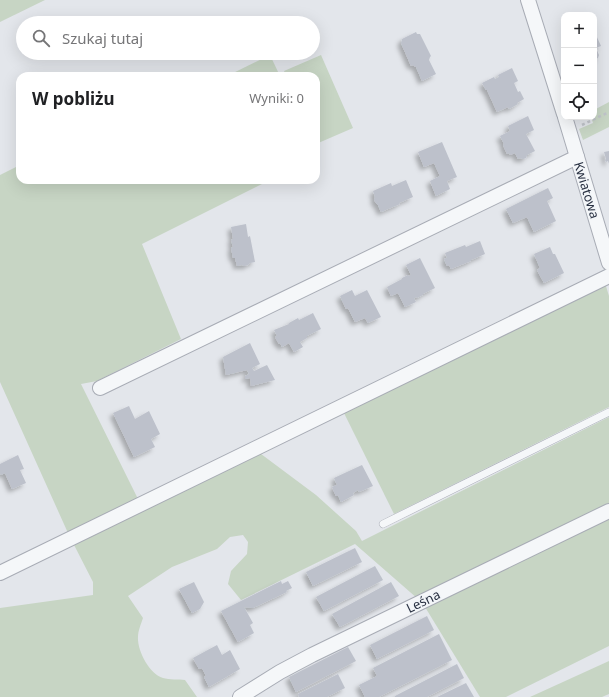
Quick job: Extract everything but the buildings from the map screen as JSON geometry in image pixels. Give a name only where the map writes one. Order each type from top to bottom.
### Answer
[{"type":"street","points":[[528,0],[561,104]]},
{"type":"street","name":"Kwiatowa","points":[[566,120],[609,262]]},
{"type":"street","points":[[100,388],[577,157]]},
{"type":"street","points":[[0,573],[609,276]]},
{"type":"street","name":"Leśna","points":[[240,697],[280,672],[312,655],[609,511]]},
{"type":"lane","points":[[383,524],[609,412]]},
{"type":"path","points":[[570,132],[609,112]]},
{"type":"green space","points":[[0,0],[45,0],[0,22]]},
{"type":"green space","points":[[320,55],[353,128],[320,142],[320,72],[284,71],[309,60],[320,60]]},
{"type":"green space","points":[[260,60],[272,60],[278,72],[235,72]]},
{"type":"green space","points":[[609,102],[609,127],[583,140],[579,129],[593,123],[592,120],[597,120],[597,108]]},
{"type":"green space","points":[[16,167],[16,184],[262,184],[142,244],[181,339],[97,381],[81,384],[139,501],[68,533],[0,382],[0,175]]},
{"type":"green space","points":[[605,283],[609,296],[609,407],[394,514],[342,409]]},
{"type":"green space","points":[[609,417],[609,503],[418,599],[355,544],[241,600],[228,584],[231,571],[247,554],[248,542],[243,535],[230,537],[217,549],[172,567],[128,596],[143,618],[138,632],[138,642],[142,655],[149,667],[158,676],[163,678],[185,680],[197,697],[0,697],[0,608],[93,595],[93,582],[72,541],[257,451],[316,495],[356,531],[362,541]]},
{"type":"green space","points":[[609,518],[609,646],[506,697],[480,697],[425,607]]},
{"type":"green space","points":[[609,661],[609,694],[602,697],[530,697]]}]
